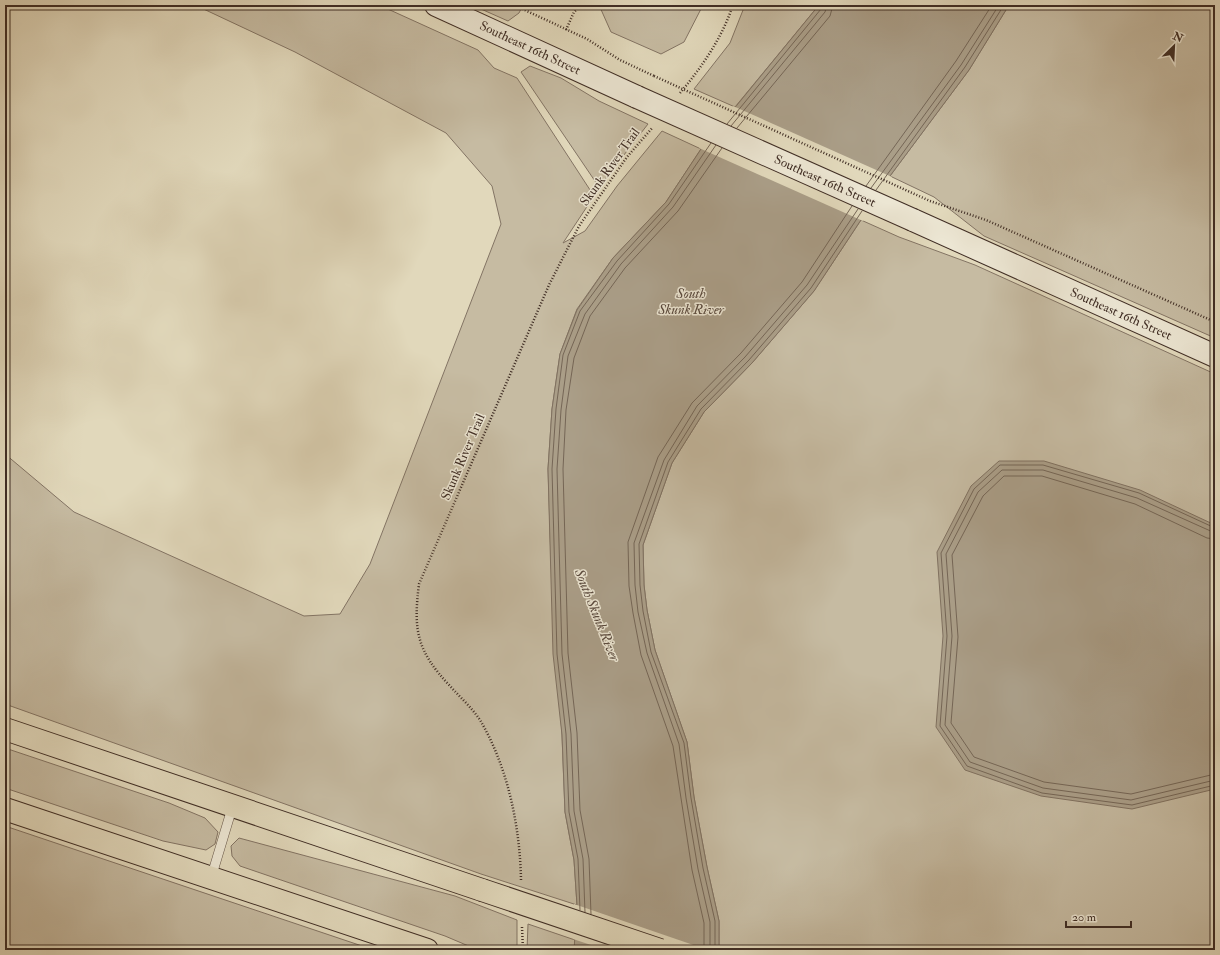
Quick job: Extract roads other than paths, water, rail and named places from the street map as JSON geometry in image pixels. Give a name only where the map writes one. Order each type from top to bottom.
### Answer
[{"type":"highway","points":[[5,729],[660,950]]},
{"type":"highway","points":[[5,809],[428,950]]},
{"type":"main road","name":"Southeast 16th Street","points":[[436,5],[637,97],[1215,356]]},
{"type":"lane","points":[[211,878],[233,806]]},
{"type":"water","name":"South Skunk River","points":[[819,5],[1009,5],[969,70],[890,176],[814,291],[752,363],[704,412],[672,463],[643,545],[644,585],[647,610],[655,650],[687,742],[694,797],[719,921],[719,950],[574,950],[577,905],[574,860],[565,812],[562,735],[553,654],[548,469],[552,409],[560,354],[577,310],[613,258],[666,202],[701,149]]},
{"type":"water","points":[[999,461],[1044,461],[1140,490],[1215,525],[1215,789],[1132,809],[1041,796],[965,770],[936,727],[943,636],[937,552],[971,486]]}]
